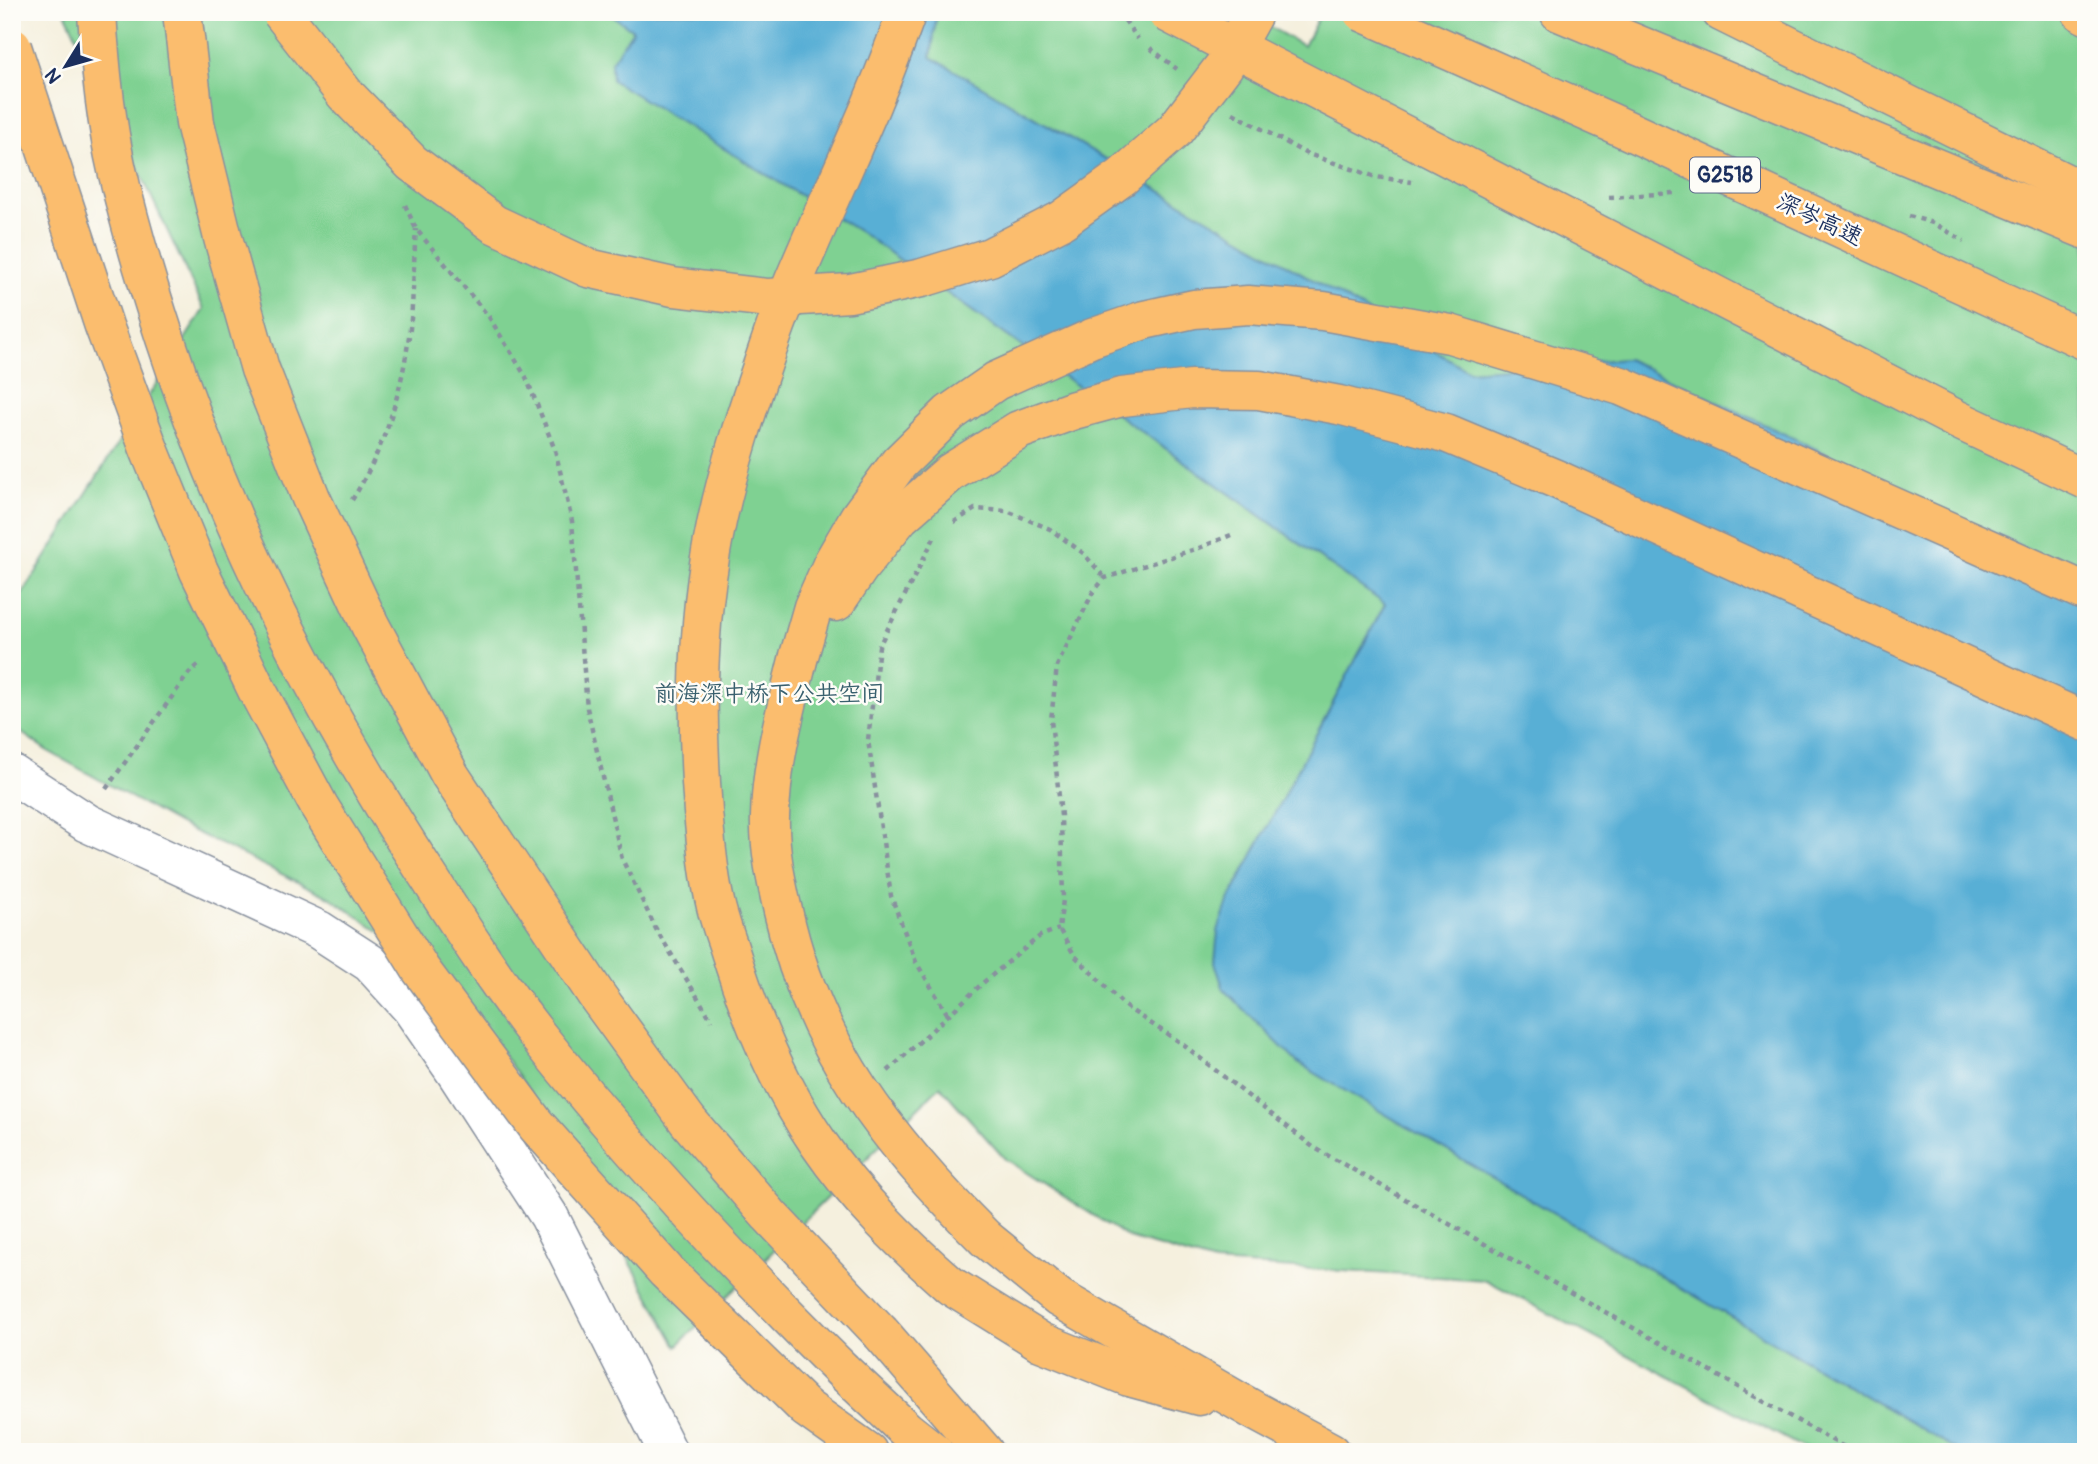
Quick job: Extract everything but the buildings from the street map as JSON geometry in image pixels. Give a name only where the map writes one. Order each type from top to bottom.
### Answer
[{"type":"highway","points":[[97,12],[100,65],[117,168],[150,292],[191,417],[239,532],[296,650],[349,750],[471,942],[536,1034],[682,1207],[762,1292],[906,1430],[934,1452]]},
{"type":"highway","points":[[182,12],[195,123],[223,238],[260,369],[311,498],[370,625],[450,775],[597,996],[688,1121],[769,1215],[881,1333],[984,1452]]},
{"type":"highway","points":[[281,12],[345,94],[412,163],[494,224],[588,268],[673,287],[768,298],[850,293],[922,278],[990,257],[1062,220],[1122,177],[1175,130],[1224,66],[1254,12]]},
{"type":"highway","points":[[907,12],[885,72],[784,306],[751,401],[713,541],[702,624],[698,700],[706,843],[715,902],[757,1028],[779,1075],[818,1142],[856,1193],[898,1240],[951,1286],[1041,1342],[1129,1377],[1255,1411]]},
{"type":"highway","points":[[1166,12],[1956,419],[2086,480]]},
{"type":"highway","name":"深岑高速","points":[[1362,12],[1610,122],[2086,341]]},
{"type":"highway","points":[[1559,12],[2086,230]]},
{"type":"highway","points":[[1721,12],[2086,193]]},
{"type":"highway","points":[[2081,12],[2086,15]]},
{"type":"highway","points":[[12,47],[104,326],[149,449],[199,571],[257,690],[319,806],[421,970],[536,1125],[666,1271],[806,1408],[868,1452]]},
{"type":"highway","points":[[1331,1452],[1059,1298],[986,1239],[940,1194],[897,1144],[851,1079],[814,1011],[790,944],[776,883],[770,818],[778,742],[813,607],[833,562],[859,517],[900,463],[950,413],[996,382],[1092,338],[1144,320],[1194,309],[1248,305],[1323,311],[1450,334],[1621,386],[2086,592]]},
{"type":"highway","points":[[799,656],[859,568],[900,517],[950,473],[1019,430],[1074,410],[1122,397],[1192,388],[1259,390],[1339,405],[1446,433],[1556,480],[2086,722]]},
{"type":"street","points":[[12,774],[87,823],[319,930],[370,963],[411,1008],[549,1216],[668,1452]]},
{"type":"path","points":[[1119,12],[1134,36],[1186,77]]},
{"type":"path","points":[[1228,109],[1305,153],[1376,177],[1418,183]]},
{"type":"path","points":[[1597,198],[1653,196],[1678,192]]},
{"type":"path","points":[[399,194],[416,229],[489,317],[526,377],[555,450],[572,521],[587,708],[622,859],[656,929],[714,1022]]},
{"type":"path","points":[[1908,216],[1933,223],[1965,242]]},
{"type":"path","points":[[947,526],[975,509],[1007,511],[1049,528],[1083,553],[1105,578]]},
{"type":"path","points":[[937,532],[879,646],[868,740],[891,896],[916,962],[948,1015]]},
{"type":"path","points":[[1231,535],[1105,578],[1093,592],[1057,666],[1051,720],[1060,816],[1063,900],[1059,929],[1075,956],[1126,1007],[1181,1043],[1313,1147],[1853,1452]]},
{"type":"green space","name":"前海深中桥下公共空间","points":[[65,12],[607,12],[633,30],[611,62],[612,80],[865,235],[1385,604],[1228,902],[1215,962],[1224,990],[1298,1063],[1961,1452],[1811,1452],[1486,1280],[1214,1263],[1129,1238],[1005,1159],[940,1086],[677,1346],[558,1133],[450,979],[331,898],[181,825],[46,750],[12,726],[12,610],[204,309]]},
{"type":"green space","points":[[937,12],[1243,12],[1304,46],[1321,12],[2086,12],[2086,578],[1627,359],[1469,371],[931,57]]},
{"type":"water","points":[[607,12],[937,12],[931,57],[1469,371],[1627,359],[2086,578],[2086,1452],[1961,1452],[1298,1063],[1224,990],[1215,962],[1218,931],[1228,902],[1385,604],[865,235],[612,80],[611,62],[633,30]]}]
